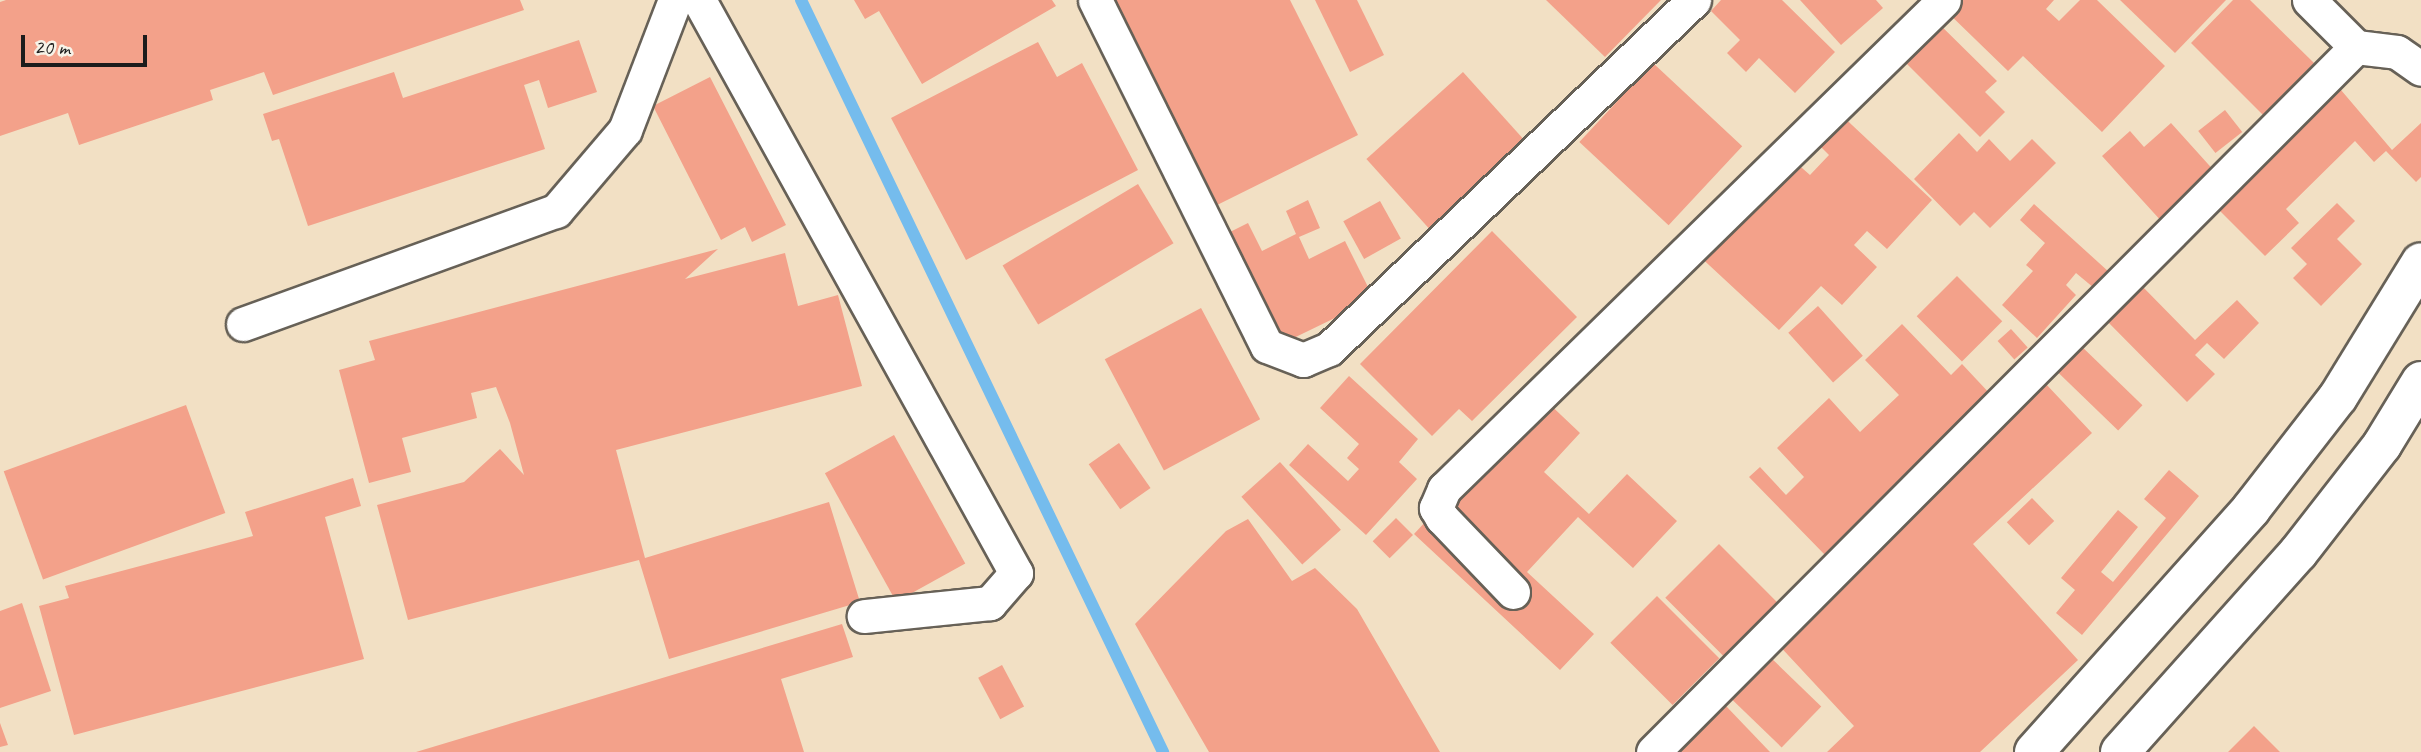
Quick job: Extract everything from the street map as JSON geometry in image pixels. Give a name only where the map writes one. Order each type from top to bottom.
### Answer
[{"type":"highway","points":[[2034,752],[2251,509],[2338,397],[2419,266]]},
{"type":"highway","points":[[2120,752],[2298,552],[2382,445],[2421,381]]},
{"type":"street","points":[[243,324],[556,211],[625,130],[675,0]]},
{"type":"street","points":[[699,0],[1016,573],[990,603],[864,616]]},
{"type":"street","points":[[1095,0],[1267,346],[1303,360],[1329,349],[1694,0]]},
{"type":"street","points":[[1513,592],[1442,518],[1436,508],[1444,489],[1944,0]]},
{"type":"street","points":[[2309,0],[2356,47],[2397,52],[2421,69]]},
{"type":"street","points":[[1653,752],[2356,47]]},
{"type":"building","points":[[6,0],[520,0],[524,10],[273,95],[264,72],[210,90],[213,100],[79,145],[68,113],[0,136],[0,2]]},
{"type":"building","points":[[854,0],[1052,0],[1056,6],[922,84],[879,11],[865,19]]},
{"type":"building","points":[[1099,0],[1290,0],[1358,135],[1205,211]]},
{"type":"building","points":[[1315,0],[1357,0],[1384,55],[1350,72]]},
{"type":"building","points":[[1546,0],[1661,0],[1605,57]]},
{"type":"building","points":[[1721,0],[1782,0],[1835,52],[1795,93],[1759,58],[1746,72],[1727,53],[1740,40],[1711,11]]},
{"type":"building","points":[[1800,0],[1876,0],[1883,8],[1841,45]]},
{"type":"building","points":[[1950,0],[2054,0],[2046,9],[2059,21],[2080,0],[2097,0],[2165,66],[2102,132],[2023,56],[2008,71],[1943,8]]},
{"type":"building","points":[[2120,0],[2226,0],[2175,53]]},
{"type":"building","points":[[2233,0],[2250,0],[2314,63],[2263,115],[2191,43]]},
{"type":"building","points":[[1928,13],[1997,81],[1985,92],[2005,112],[1980,137],[1892,49]]},
{"type":"building","points":[[579,40],[597,92],[548,108],[539,80],[524,85],[545,149],[308,226],[279,139],[272,141],[263,114],[394,72],[403,98]]},
{"type":"building","points":[[1038,42],[1057,77],[1082,63],[1138,170],[966,260],[891,118]]},
{"type":"building","points":[[1653,63],[1742,146],[1669,225],[1579,142]]},
{"type":"building","points":[[1463,72],[1532,149],[1435,236],[1366,159]]},
{"type":"building","points":[[710,77],[786,225],[752,242],[745,227],[721,240],[653,106]]},
{"type":"building","points":[[2341,90],[2392,150],[2421,123],[2421,177],[2416,182],[2386,151],[2374,162],[2355,141],[2286,209],[2299,223],[2265,256],[2219,210]]},
{"type":"building","points":[[1836,110],[1932,200],[1887,249],[1867,231],[1854,245],[1877,267],[1842,305],[1821,286],[1779,330],[1695,252],[1786,154],[1810,175],[1829,155],[1811,137]]},
{"type":"building","points":[[2225,110],[2242,132],[2215,153],[2198,131]]},
{"type":"building","points":[[2171,123],[2217,174],[2163,223],[2102,156],[2130,131],[2144,147]]},
{"type":"building","points":[[1959,133],[1977,152],[1989,139],[2010,161],[2032,139],[2056,163],[1990,228],[1974,212],[1960,226],[1914,179]]},
{"type":"building","points":[[1138,184],[1174,243],[1038,325],[1003,265]]},
{"type":"building","points":[[1308,200],[1320,228],[1299,237],[1309,259],[1345,241],[1374,299],[1271,349],[1216,239],[1248,223],[1262,251],[1296,234],[1286,211]]},
{"type":"building","points":[[1380,201],[1401,239],[1364,259],[1343,221]]},
{"type":"building","points":[[2337,203],[2355,221],[2337,239],[2362,264],[2321,306],[2293,278],[2307,264],[2291,248]]},
{"type":"building","points":[[2034,204],[2109,272],[2094,288],[2076,273],[2066,285],[2076,295],[2037,338],[2002,305],[2033,271],[2026,265],[2045,243],[2020,220]]},
{"type":"building","points":[[1492,231],[1577,317],[1472,421],[1459,409],[1432,436],[1360,364]]},
{"type":"building","points":[[718,249],[685,279],[785,253],[798,306],[838,295],[862,386],[616,450],[645,558],[829,502],[860,602],[669,659],[639,560],[408,620],[377,505],[464,482],[500,449],[524,475],[510,423],[496,387],[471,393],[477,418],[402,438],[411,472],[369,483],[339,370],[375,360],[369,341]]},
{"type":"building","points":[[1957,276],[2002,321],[1962,362],[1917,316]]},
{"type":"building","points":[[2139,283],[2195,340],[2237,300],[2259,323],[2224,359],[2207,343],[2195,355],[2215,374],[2187,402],[2104,318]]},
{"type":"building","points":[[1818,306],[1863,356],[1833,383],[1788,333]]},
{"type":"building","points":[[1201,308],[1260,419],[1164,470],[1105,359]]},
{"type":"building","points":[[1902,324],[1951,375],[1962,364],[1992,396],[1825,555],[1749,477],[1760,467],[1786,495],[1804,477],[1777,448],[1829,398],[1860,432],[1899,395],[1865,360]]},
{"type":"building","points":[[2011,329],[2028,348],[2014,360],[1998,341]]},
{"type":"building","points":[[2077,342],[2142,405],[2118,430],[2053,367]]},
{"type":"building","points":[[1349,376],[1418,439],[1399,462],[1417,479],[1366,535],[1289,465],[1308,444],[1348,481],[1359,469],[1347,458],[1359,444],[1320,408]]},
{"type":"building","points":[[2045,383],[2092,433],[1973,544],[2078,660],[1980,752],[1827,752],[1854,726],[1773,639]]},
{"type":"building","points":[[1542,397],[1580,433],[1544,472],[1589,514],[1627,474],[1677,521],[1633,568],[1578,517],[1527,572],[1594,634],[1560,670],[1414,534]]},
{"type":"building","points":[[186,405],[225,513],[43,579],[4,471]]},
{"type":"building","points":[[894,435],[965,564],[896,602],[825,473]]},
{"type":"building","points":[[1119,443],[1151,488],[1120,509],[1089,464]]},
{"type":"building","points":[[1280,462],[1341,530],[1302,564],[1241,497]]},
{"type":"building","points":[[2169,470],[2199,496],[2082,635],[2056,613],[2075,590],[2061,578],[2118,510],[2138,527],[2101,572],[2113,582],[2166,518],[2144,499]]},
{"type":"building","points":[[353,478],[361,506],[325,517],[364,659],[74,735],[39,606],[69,598],[65,586],[253,536],[245,512]]},
{"type":"building","points":[[2032,498],[2054,521],[2029,545],[2007,522]]},
{"type":"building","points":[[1396,518],[1413,535],[1390,558],[1373,541]]},
{"type":"building","points":[[1248,519],[1292,581],[1315,568],[1357,609],[1440,752],[1209,752],[1135,624],[1226,531]]},
{"type":"building","points":[[1719,544],[1778,603],[1725,657],[1665,598]]},
{"type":"building","points":[[1657,596],[1719,658],[1673,705],[1610,643]]},
{"type":"building","points":[[22,603],[51,691],[0,708],[0,611]]},
{"type":"building","points":[[842,624],[853,657],[781,679],[804,752],[416,752]]},
{"type":"building","points":[[1768,655],[1821,706],[1782,747],[1728,696]]},
{"type":"building","points":[[1002,665],[1024,706],[1000,719],[978,678]]},
{"type":"building","points":[[1726,706],[1770,752],[1677,752]]},
{"type":"building","points":[[0,723],[8,745],[0,747]]},
{"type":"building","points":[[2254,726],[2280,752],[2228,752]]},
{"type":"waterway","points":[[801,0],[1163,752]]}]
